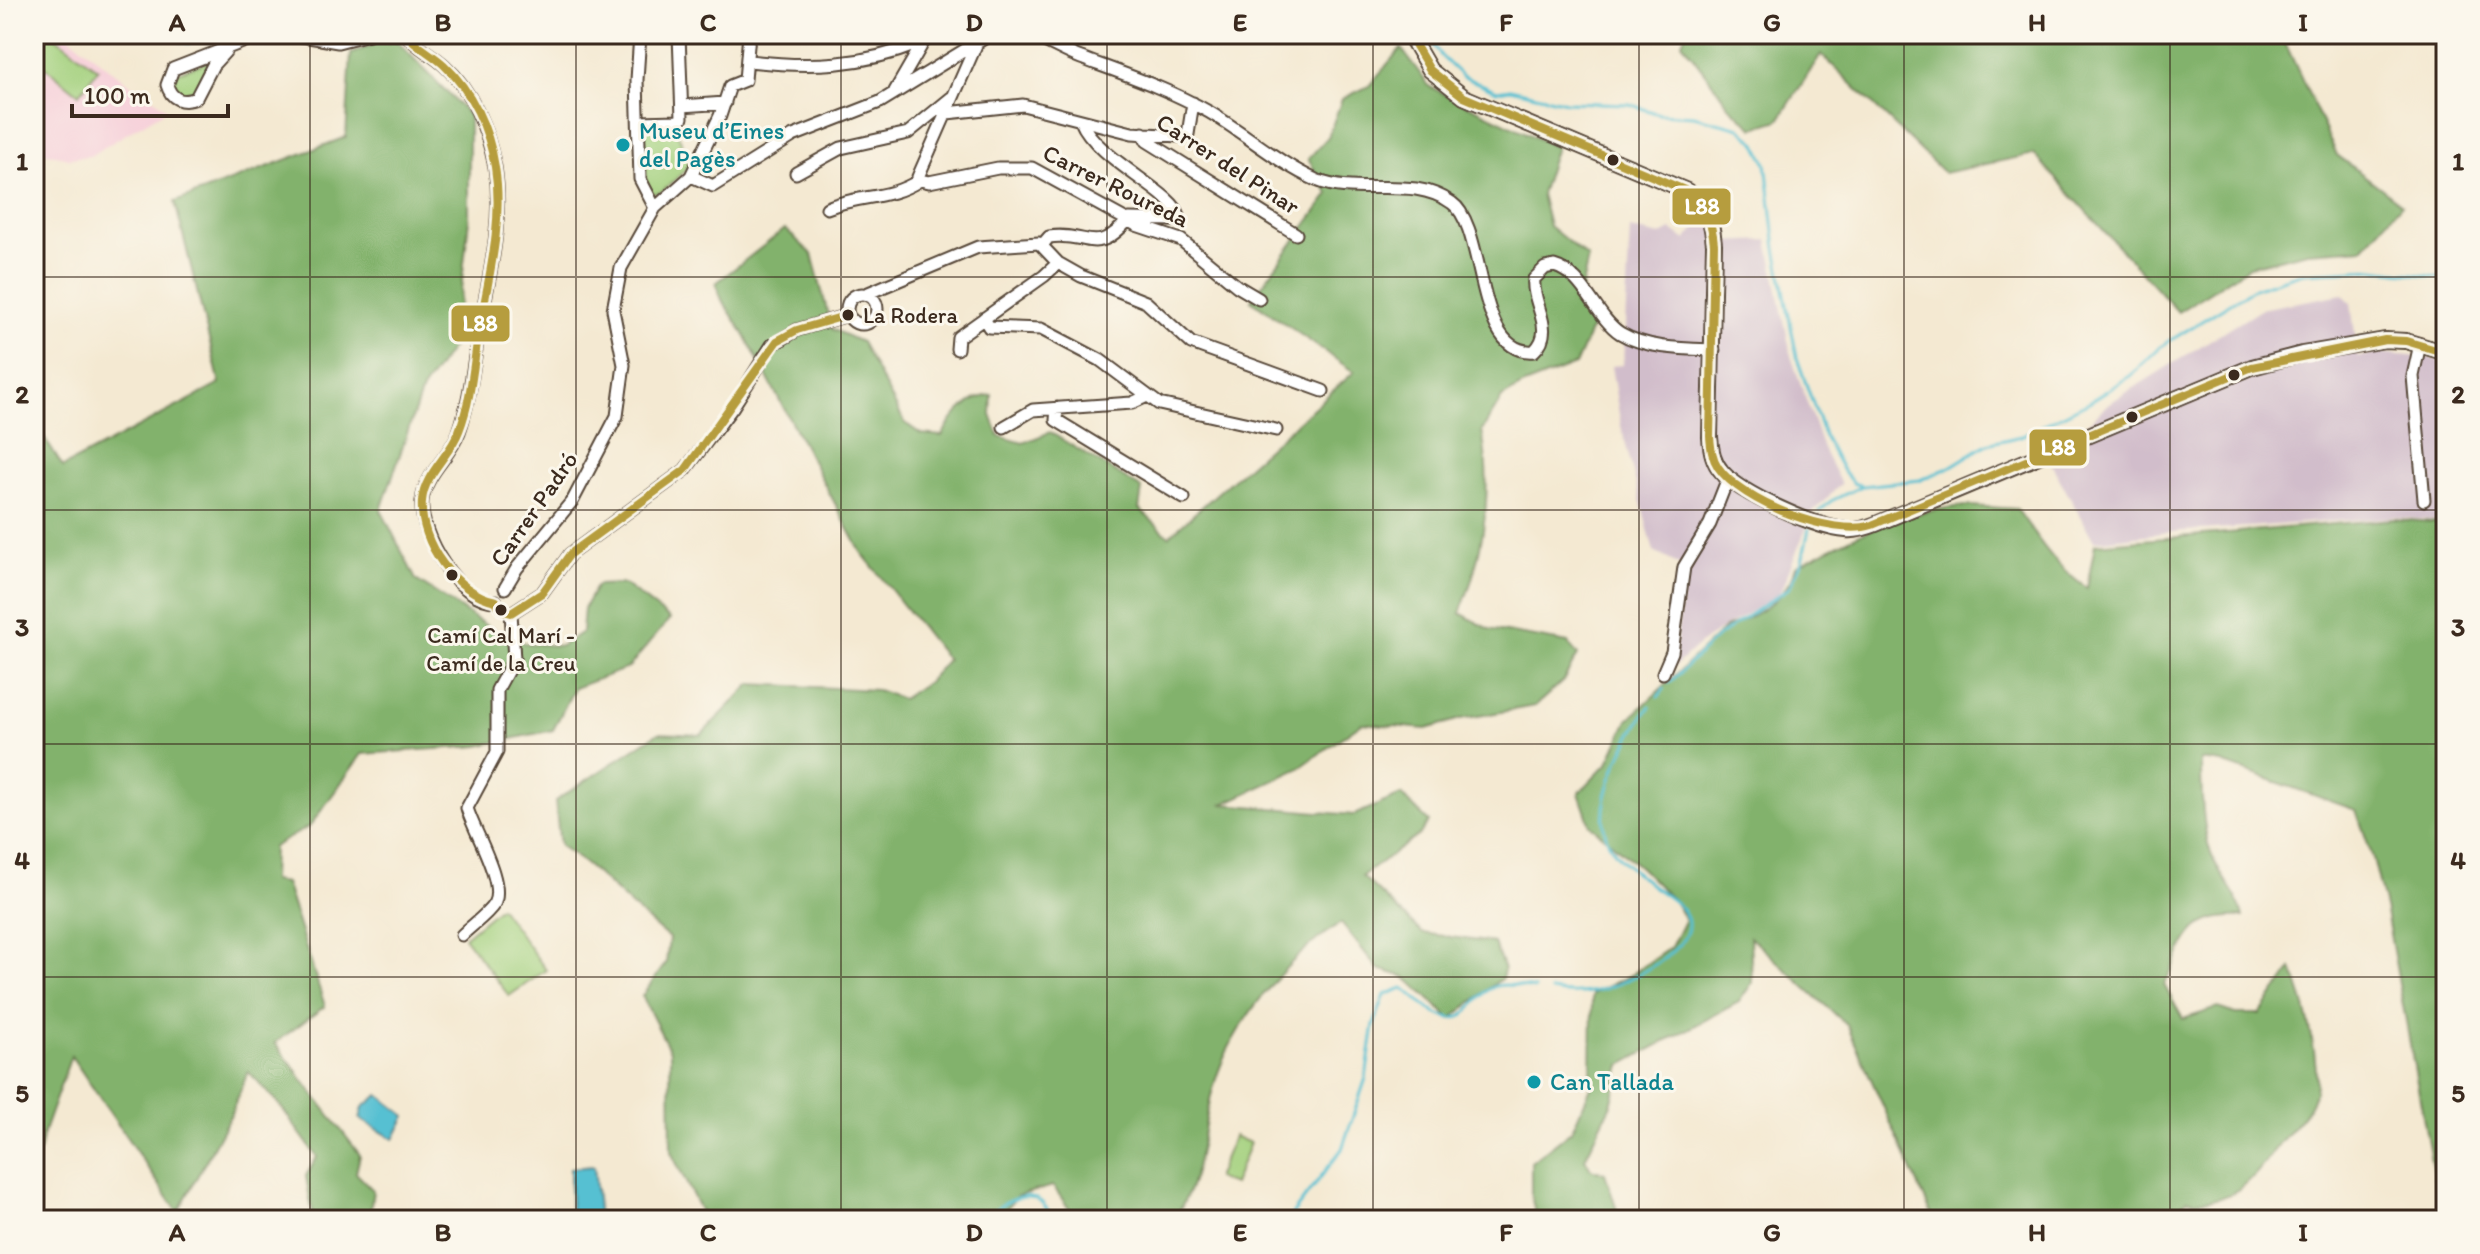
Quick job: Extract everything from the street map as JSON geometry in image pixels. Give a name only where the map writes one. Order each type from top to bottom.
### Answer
[{"type":"street","points":[[225,52],[216,61],[196,98],[184,101],[173,96],[167,85],[173,69],[225,52],[263,34]]},
{"type":"street","points":[[291,34],[338,42],[369,34]]},
{"type":"street","points":[[406,34],[446,67],[466,91],[479,117],[495,167],[496,232],[464,416],[458,435],[426,484],[422,505],[427,531],[446,566],[474,594],[496,601]]},
{"type":"street","points":[[640,34],[640,179],[655,208]]},
{"type":"street","points":[[639,122],[678,121],[682,106],[679,34]]},
{"type":"street","points":[[749,34],[745,80],[730,86],[691,176],[713,186],[780,143],[895,92],[985,36]]},
{"type":"street","points":[[1025,34],[1193,103],[1315,179],[1331,184],[1421,190],[1449,201],[1461,210],[1471,231],[1479,278],[1489,308],[1503,334],[1525,352],[1537,349],[1544,336],[1534,279],[1545,268],[1554,266],[1571,276],[1619,332],[1674,348],[1714,350]]},
{"type":"street","points":[[1409,34],[1430,70],[1445,84],[1539,130],[1687,191],[1704,206],[1714,244],[1710,444],[1719,468],[1728,478],[1826,526],[1851,530],[1876,524],[2242,370],[2302,354],[2376,341],[2420,344],[2446,353]]},
{"type":"street","points":[[920,180],[954,96],[985,36]]},
{"type":"street","points":[[749,61],[804,67],[839,64],[883,57],[924,38]]},
{"type":"street","points":[[895,92],[924,38]]},
{"type":"street","points":[[960,52],[967,56],[968,65]]},
{"type":"street","points":[[796,173],[841,148],[908,133],[954,96]]},
{"type":"street","points":[[682,106],[725,103]]},
{"type":"street","points":[[1143,133],[1188,134],[1193,103]]},
{"type":"street","name":"Carrer del Pinar","points":[[947,113],[1023,105],[1081,121],[1143,133],[1147,141],[1296,234]]},
{"type":"street","points":[[848,315],[849,302],[856,295],[866,294],[971,249],[1043,244],[1049,237],[1057,236],[1090,243],[1103,242],[1129,219],[1174,220],[1179,211],[1102,151],[1085,133],[1081,121]]},
{"type":"street","name":"Carrer Roureda","points":[[827,208],[851,198],[889,196],[920,180],[929,182],[1022,166],[1050,175],[1136,225],[1181,240],[1237,286],[1259,299]]},
{"type":"street","name":"Carrer Padró","points":[[505,588],[517,568],[569,507],[617,416],[624,365],[613,317],[614,295],[621,268],[655,208],[691,176]]},
{"type":"street","points":[[1043,244],[1058,263],[1146,302],[1185,338],[1201,348],[1323,391]]},
{"type":"street","points":[[957,349],[958,337],[1058,263]]},
{"type":"street","points":[[462,935],[492,907],[497,897],[490,862],[467,808],[497,752],[497,690],[514,659],[511,613],[520,604],[542,593],[570,554],[685,470],[732,408],[772,345],[797,330],[848,315],[862,324],[875,318],[876,304],[866,294]]},
{"type":"street","points":[[984,318],[989,327],[1024,327],[1048,332],[1107,365],[1145,397],[1170,408],[1276,430]]},
{"type":"street","points":[[2420,344],[2413,376],[2424,500]]},
{"type":"street","points":[[1004,427],[1027,412],[1132,403],[1145,397]]},
{"type":"street","points":[[1057,408],[1056,420],[1184,498]]},
{"type":"street","points":[[1663,673],[1672,652],[1684,567],[1710,524],[1728,478]]},
{"type":"street","points":[[511,613],[501,610],[496,601],[497,595],[505,588],[519,593],[520,604]]},
{"type":"shaded area","points":[[34,34],[66,34],[147,98],[150,96],[167,109],[90,156],[69,158],[34,150]]},
{"type":"shaded area","points":[[1722,211],[1724,242],[1768,240],[1791,356],[1823,449],[1841,484],[1813,512],[1779,594],[1706,639],[1673,667],[1686,568],[1654,552],[1621,426],[1611,366],[1623,365],[1630,229],[1660,236],[1672,230],[1686,240],[1702,220]]},
{"type":"shaded area","points":[[2343,294],[2351,303],[2358,357],[2380,353],[2430,358],[2446,363],[2446,521],[2394,517],[2171,532],[2094,541],[2049,460],[2108,404],[2260,309]]},
{"type":"green space","points":[[46,34],[51,34],[98,69],[79,94],[34,58],[34,49]]},
{"type":"green space","points":[[1685,34],[2281,34],[2337,155],[2402,204],[2363,248],[2307,252],[2250,266],[2178,312],[2034,154],[1944,173],[1821,54],[1779,120],[1754,128],[1731,108],[1682,42]]},
{"type":"green space","points":[[392,36],[469,115],[469,219],[455,343],[422,390],[381,510],[416,580],[501,635],[525,643],[561,646],[582,632],[584,608],[597,585],[624,584],[670,619],[628,668],[574,688],[553,730],[478,746],[362,754],[310,826],[273,847],[272,881],[285,883],[325,1006],[275,1043],[360,1155],[356,1173],[373,1190],[369,1220],[314,1220],[306,1176],[317,1157],[278,1103],[248,1072],[230,1116],[178,1212],[71,1056],[42,1137],[34,1178],[34,422],[63,467],[220,384],[175,202],[346,137],[351,54]]},
{"type":"green space","points":[[1401,48],[1430,87],[1556,147],[1541,194],[1549,226],[1588,258],[1579,300],[1592,327],[1575,365],[1524,385],[1502,398],[1482,431],[1486,478],[1484,524],[1475,569],[1460,613],[1489,629],[1568,643],[1578,655],[1563,681],[1535,706],[1461,719],[1426,729],[1362,723],[1298,769],[1223,804],[1354,815],[1401,795],[1429,822],[1419,835],[1362,876],[1422,933],[1494,943],[1504,970],[1502,978],[1451,1019],[1405,977],[1378,969],[1341,923],[1321,937],[1264,994],[1234,1039],[1214,1085],[1195,1172],[1173,1220],[1077,1220],[1053,1186],[1017,1196],[997,1220],[705,1220],[671,1152],[670,1051],[642,996],[666,963],[669,938],[589,867],[560,846],[555,801],[658,733],[701,735],[751,684],[877,690],[902,699],[927,682],[947,660],[861,552],[743,332],[722,300],[716,283],[785,229],[812,254],[832,329],[861,342],[905,423],[921,434],[942,436],[962,408],[976,399],[992,395],[991,415],[999,436],[1023,443],[1050,432],[1142,489],[1139,509],[1169,536],[1354,372],[1251,300],[1329,194],[1308,159],[1328,137],[1342,99],[1369,86]]},
{"type":"green space","points":[[209,61],[211,63],[198,92],[184,98],[173,90],[175,73]]},
{"type":"green space","points":[[674,127],[692,164],[662,192],[653,194],[646,184],[644,129]]},
{"type":"green space","points":[[1970,506],[2017,509],[2057,562],[2087,588],[2095,544],[2394,519],[2446,523],[2446,1220],[2442,1220],[2386,912],[2373,858],[2356,810],[2222,763],[2201,760],[2203,812],[2210,851],[2238,901],[2243,917],[2225,917],[2200,926],[2185,944],[2164,985],[2183,1019],[2218,1008],[2235,1014],[2260,1014],[2292,969],[2306,1009],[2314,1055],[2315,1094],[2307,1111],[2258,1171],[2239,1189],[2216,1199],[2187,1200],[2166,1220],[1934,1220],[1847,1025],[1750,937],[1752,983],[1739,1002],[1621,1065],[1611,1105],[1585,1158],[1591,1169],[1605,1173],[1620,1220],[1537,1220],[1531,1196],[1531,1162],[1572,1130],[1591,1087],[1592,994],[1629,976],[1671,947],[1685,919],[1673,900],[1641,868],[1590,825],[1579,793],[1608,763],[1628,720],[1725,628],[1759,612],[1778,597],[1792,578],[1796,566],[1859,535],[1903,518]]},
{"type":"green space","points":[[500,907],[546,970],[509,996],[464,937]]},
{"type":"green space","points":[[1234,1136],[1250,1143],[1233,1185],[1216,1178]]},
{"type":"water","points":[[379,1095],[406,1116],[394,1139],[360,1119],[363,1107]]},
{"type":"water","points":[[594,1166],[599,1220],[571,1220],[570,1168]]},
{"type":"waterway","points":[[157,34],[188,43],[209,34]]},
{"type":"waterway","points":[[1426,34],[1441,56],[1462,76],[1497,91],[1510,89],[1566,102],[1629,104],[1659,114],[1694,116],[1740,128],[1755,142],[1766,163],[1776,248],[1797,358],[1825,438],[1843,471],[1853,483],[1862,486],[1920,480],[1950,467],[1987,444],[2021,436],[2089,402],[2130,376],[2160,347],[2253,289],[2303,273],[2373,269],[2446,278]]},
{"type":"waterway","points":[[1820,511],[1831,501],[1862,486]]},
{"type":"waterway","points":[[1669,683],[1717,637],[1789,588],[1802,561],[1809,529]]},
{"type":"waterway","points":[[1658,697],[1664,689]]},
{"type":"waterway","points":[[1551,991],[1588,992],[1625,981],[1671,953],[1687,930],[1687,918],[1681,908],[1625,863],[1606,836],[1605,803],[1615,768],[1632,733],[1650,706]]},
{"type":"waterway","points":[[1288,1220],[1342,1149],[1366,1078],[1374,1024],[1385,995],[1403,988],[1434,1012],[1449,1018],[1465,1014],[1482,995],[1496,986],[1535,989]]},
{"type":"waterway","points":[[982,1220],[1008,1202],[1027,1197],[1044,1204],[1050,1215]]},
{"type":"transit line","name":"L88","points":[[406,34],[444,65],[463,87],[484,125],[495,167],[496,230],[469,396],[455,440],[427,482],[422,501],[427,533],[443,564],[467,588],[496,601]]},
{"type":"transit line","name":"L88","points":[[1409,34],[1430,70],[1464,97],[1687,191],[1699,202],[1709,221],[1714,244],[1710,437],[1714,460],[1730,480],[1746,493],[1813,522],[1855,528],[1872,525],[2252,367],[2385,340],[2406,341],[2446,353]]},
{"type":"transit line","name":"L88","points":[[496,601],[501,610],[511,613],[542,593],[570,554],[685,470],[777,341],[797,330],[848,315]]},
{"type":"place","name":"Museu d’Eines del Pagès","points":[[623,145]]},
{"type":"place","name":"La Rodera","points":[[848,315]]},
{"type":"place","name":"Camí Cal Marí - Camí de la Creu","points":[[501,610]]},
{"type":"place","name":"Can Tallada","points":[[1534,1082]]}]
